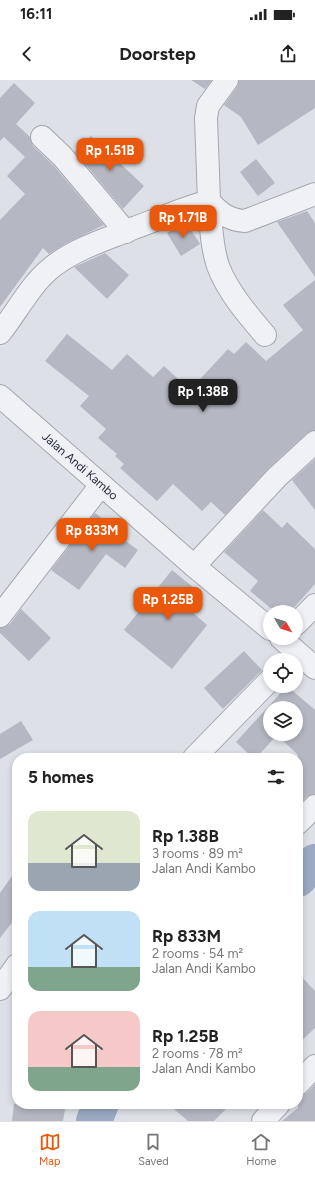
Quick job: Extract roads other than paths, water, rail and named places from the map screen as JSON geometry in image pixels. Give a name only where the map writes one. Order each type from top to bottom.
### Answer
[{"type":"street","points":[[227,80],[208,106],[206,118],[208,202],[213,244],[218,266],[245,312],[265,335]]},
{"type":"street","points":[[42,137],[62,156],[126,232]]},
{"type":"street","points":[[208,202],[219,213],[235,221],[245,221],[315,194]]},
{"type":"street","points":[[0,333],[31,291],[50,269],[91,244],[126,232],[188,207],[208,202]]},
{"type":"street","name":"Jalan Andi Kambo","points":[[0,396],[194,566],[263,623]]},
{"type":"street","points":[[194,566],[277,477],[315,442]]},
{"type":"street","points":[[0,616],[101,485]]},
{"type":"street","points":[[303,617],[315,605]]},
{"type":"street","points":[[303,661],[315,668]]},
{"type":"street","points":[[199,753],[263,687]]},
{"type":"street","points":[[303,817],[315,806]]},
{"type":"street","points":[[0,989],[12,972]]},
{"type":"street","points":[[303,1079],[315,1066]]},
{"type":"street","points":[[263,1121],[274,1109]]},
{"type":"waterway","points":[[303,874],[315,862]]},
{"type":"waterway","points":[[94,1121],[99,1109]]}]
